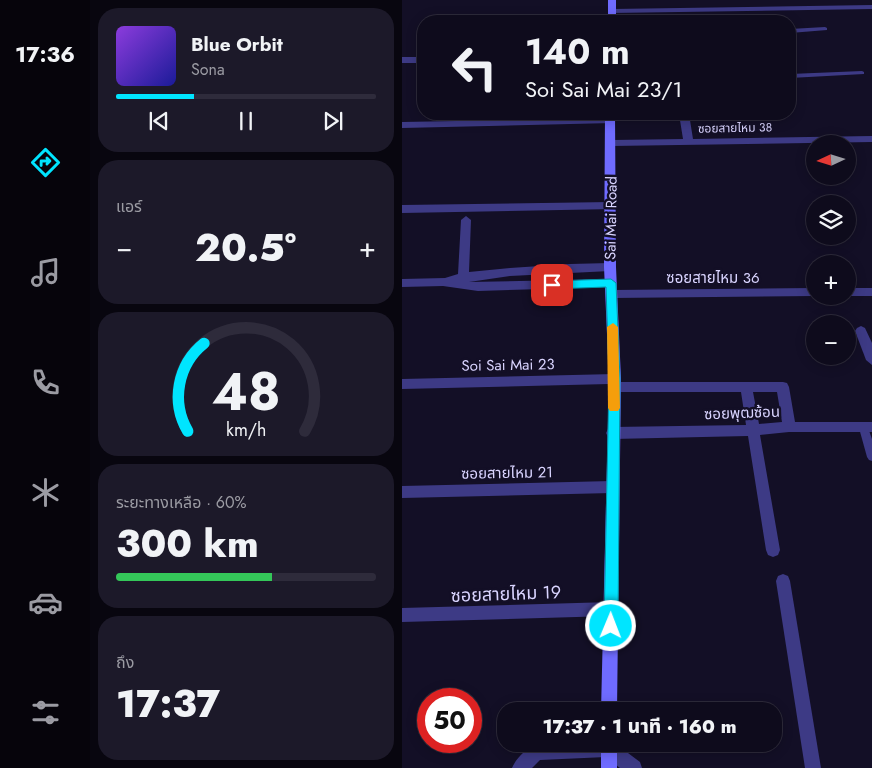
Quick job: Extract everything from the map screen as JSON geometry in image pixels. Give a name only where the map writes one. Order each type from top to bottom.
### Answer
[{"type":"main road","points":[[612,0],[612,15]]},
{"type":"main road","name":"Sai Mai Road","points":[[610,120],[612,143],[610,267],[614,383],[610,702]]},
{"type":"main road","points":[[609,752],[609,768]]},
{"type":"street","points":[[612,11],[872,7]]},
{"type":"street","points":[[402,60],[417,60]]},
{"type":"street","points":[[402,125],[532,120]]},
{"type":"street","name":"ซอยสายไหม 38","points":[[685,120],[688,141]]},
{"type":"street","name":"ซอยสายไหม 38","points":[[612,143],[872,139]]},
{"type":"street","points":[[402,210],[611,206]]},
{"type":"street","points":[[463,281],[466,220]]},
{"type":"street","points":[[402,283],[463,281],[531,270],[610,267]]},
{"type":"street","name":"ซอยสายไหม 36","points":[[463,281],[478,287],[806,292]]},
{"type":"street","points":[[856,292],[872,292]]},
{"type":"street","points":[[861,331],[872,360]]},
{"type":"street","name":"Soi Sai Mai 23","points":[[402,384],[614,383],[783,387],[789,427]]},
{"type":"street","points":[[746,387],[773,550]]},
{"type":"street","name":"ซอยพุฒซ้อน","points":[[613,433],[752,430],[789,427],[868,428]]},
{"type":"street","name":"ซอยสายไหม 21","points":[[402,492],[612,487]]},
{"type":"street","points":[[783,581],[813,768]]},
{"type":"street","name":"ซอยสายไหม 19","points":[[402,615],[611,609]]},
{"type":"street","points":[[520,768],[537,752]]},
{"type":"street","points":[[616,752],[634,768]]},
{"type":"lane","points":[[796,30],[825,29]]},
{"type":"lane","points":[[796,76],[862,74]]},
{"type":"lane","points":[[868,428],[872,457]]},
{"type":"slow traffic","points":[[613,327],[614,408]]},
{"type":"route","points":[[552,285],[611,283],[615,379],[611,626]]}]
